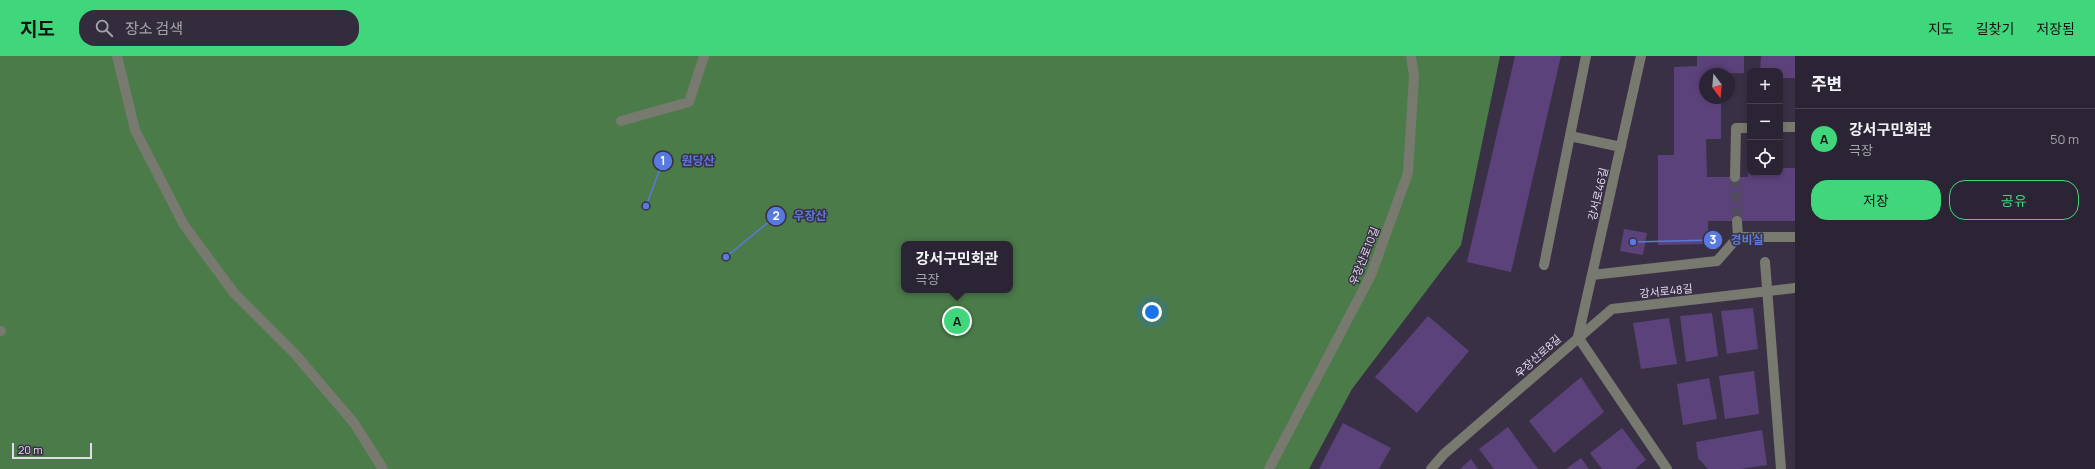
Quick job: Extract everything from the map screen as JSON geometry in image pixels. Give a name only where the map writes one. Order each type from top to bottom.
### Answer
[{"type":"street","points":[[117,56],[135,130],[184,225],[234,293],[295,354],[354,424],[383,469]]},
{"type":"street","points":[[621,121],[689,102],[704,56]]},
{"type":"street","name":"우장산로10길","points":[[1269,469],[1371,275],[1408,173],[1414,76],[1411,56]]},
{"type":"street","points":[[1544,264],[1586,56]]},
{"type":"street","name":"강서로46길","points":[[1578,337],[1641,56]]},
{"type":"street","points":[[1783,127],[1795,127]]},
{"type":"street","points":[[1736,177],[1736,128],[1747,128]]},
{"type":"street","points":[[1570,136],[1621,147]]},
{"type":"street","points":[[1592,275],[1717,261],[1738,237],[1737,221]]},
{"type":"street","points":[[1738,237],[1795,237]]},
{"type":"street","points":[[1765,262],[1766,292],[1781,469]]},
{"type":"street","name":"강서로48길","points":[[1578,337],[1612,308],[1795,288]]},
{"type":"street","name":"우장산로8길","points":[[1432,469],[1444,454],[1578,337],[1667,469]]},
{"type":"green space","points":[[0,56],[1500,56],[1461,245],[1352,389],[1309,469],[0,469]]},
{"type":"building","points":[[1515,56],[1561,56],[1511,272],[1467,262]]},
{"type":"building","points":[[1697,56],[1744,56],[1744,73],[1735,73],[1735,68],[1699,68],[1699,104],[1721,104],[1721,139],[1706,139],[1707,177],[1783,176],[1783,168],[1795,168],[1795,221],[1708,221],[1708,244],[1658,245],[1658,155],[1674,155],[1674,67],[1697,66]]},
{"type":"building","points":[[1761,56],[1795,56],[1795,78],[1783,78],[1783,68],[1760,68]]},
{"type":"building","points":[[1624,229],[1647,233],[1643,255],[1620,251]]},
{"type":"building","points":[[1753,308],[1758,349],[1727,354],[1721,311]]},
{"type":"building","points":[[1712,313],[1718,356],[1686,362],[1680,316]]},
{"type":"building","points":[[1428,316],[1469,351],[1417,413],[1375,377]]},
{"type":"building","points":[[1669,318],[1677,364],[1641,369],[1633,323]]},
{"type":"building","points":[[1754,371],[1759,414],[1725,419],[1719,376]]},
{"type":"building","points":[[1581,377],[1604,412],[1554,453],[1529,421]]},
{"type":"building","points":[[1709,378],[1717,419],[1683,425],[1677,384]]},
{"type":"building","points":[[1343,423],[1391,448],[1379,469],[1319,469]]},
{"type":"building","points":[[1508,427],[1538,469],[1494,469],[1479,449]]},
{"type":"building","points":[[1622,428],[1646,460],[1635,469],[1602,469],[1590,453]]},
{"type":"building","points":[[1762,430],[1767,465],[1741,469],[1708,469],[1698,458],[1696,442]]},
{"type":"building","points":[[1581,458],[1589,469],[1566,469]]},
{"type":"building","points":[[1471,459],[1478,469],[1460,469]]},
{"type":"tunnel","points":[[1735,177],[1737,221]]},
{"type":"place","name":"원당산","points":[[646,206]]},
{"type":"place","name":"경비실","points":[[1633,242]]},
{"type":"place","name":"우장산","points":[[726,257]]},
{"type":"place","name":"강서구민회관","points":[[957,321]]}]
